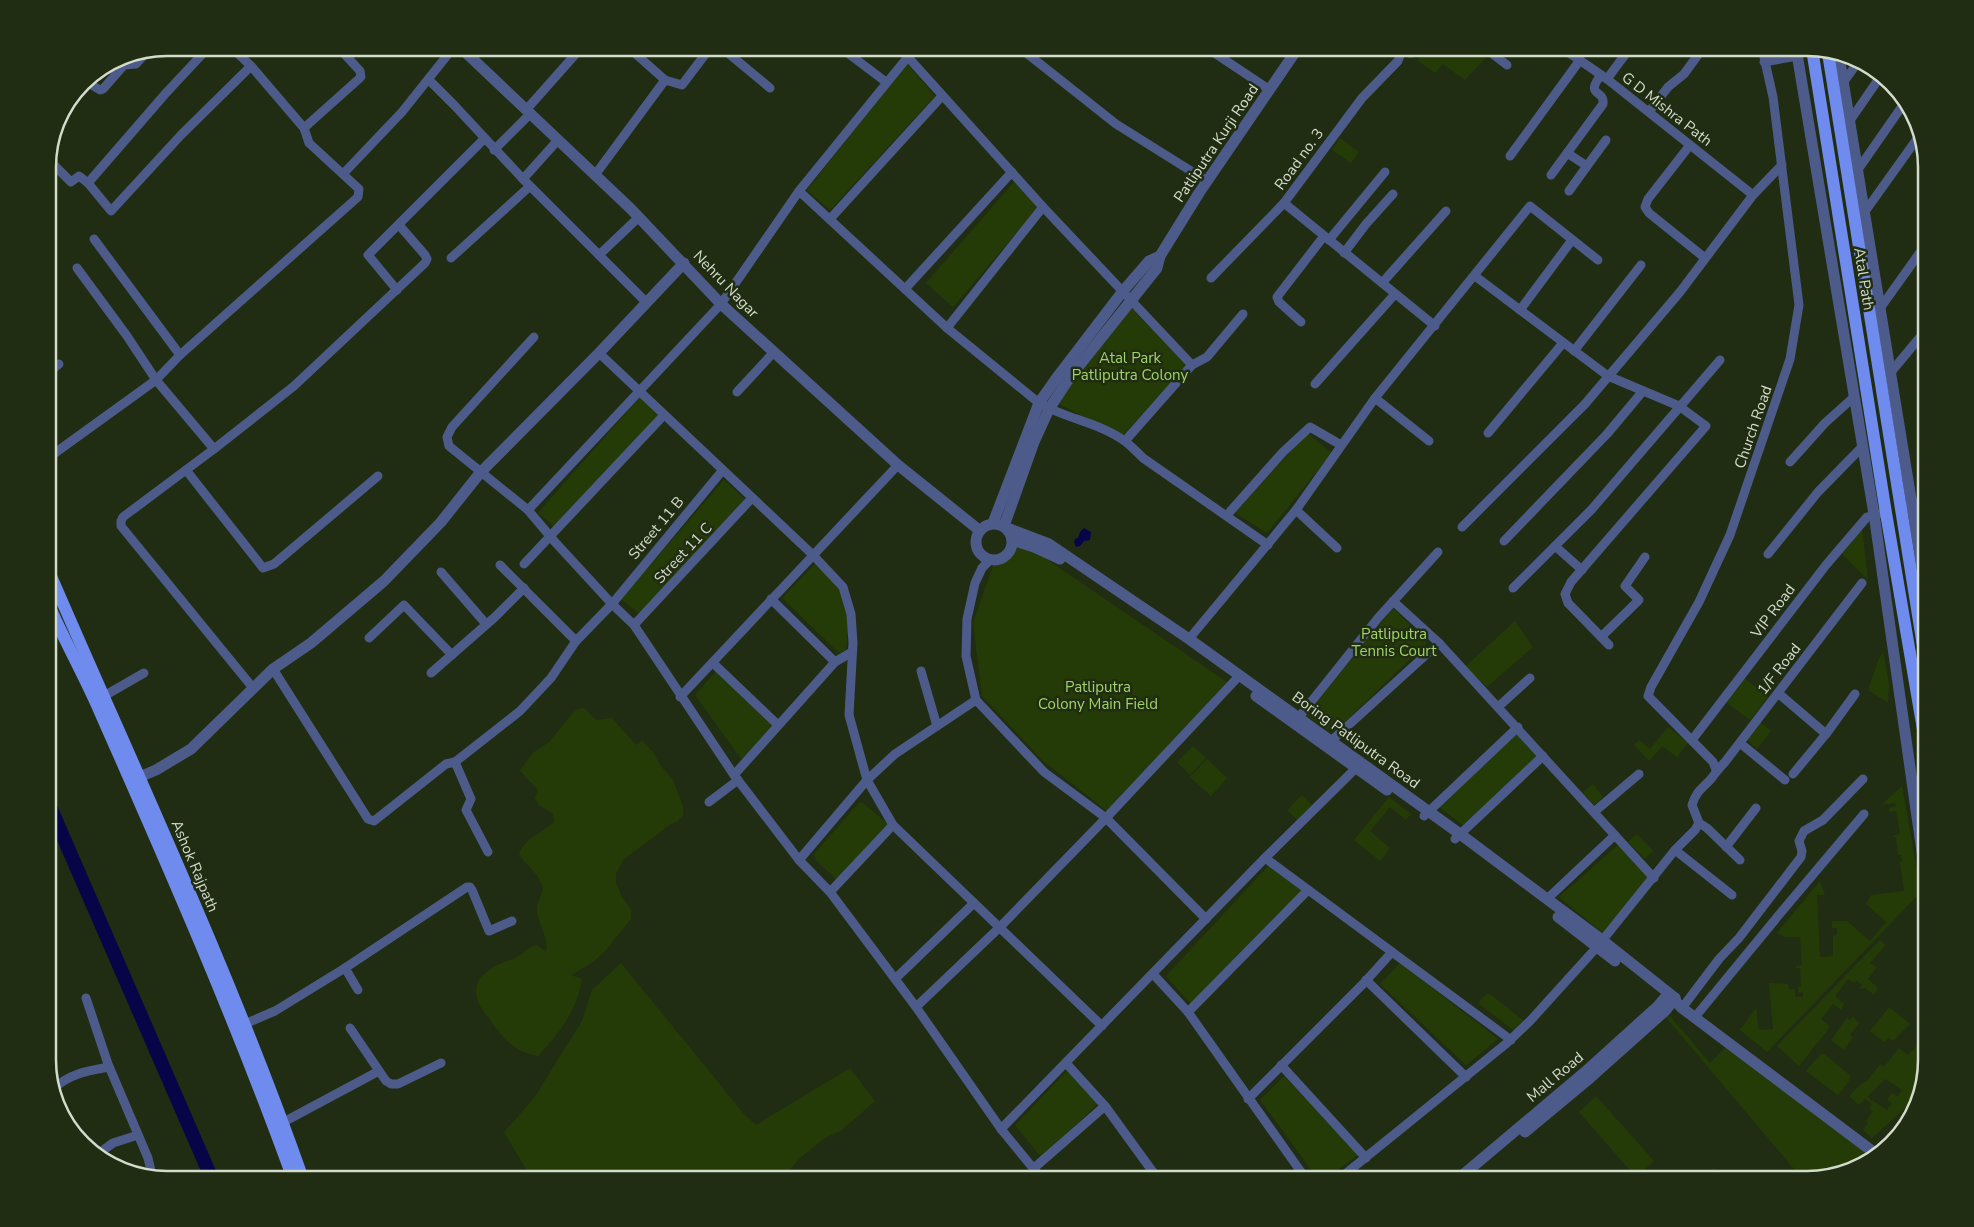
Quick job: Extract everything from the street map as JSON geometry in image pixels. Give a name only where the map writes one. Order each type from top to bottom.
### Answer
[{"type":"main road","name":"Atal Path","points":[[1813,56],[1880,514],[1918,706]]},
{"type":"main road","name":"Atal Path","points":[[1829,59],[1906,508],[1918,602]]},
{"type":"main road","name":"Ashok Rajpath","points":[[56,587],[104,696],[135,779],[240,1026],[278,1124],[299,1171]]},
{"type":"main road","name":"Ashok Rajpath","points":[[56,620],[135,779]]},
{"type":"main road","name":"Ashok Rajpath","points":[[278,1124],[291,1171]]},
{"type":"street","points":[[88,183],[201,56]]},
{"type":"street","points":[[56,452],[156,380],[180,355],[358,196],[359,189],[309,143],[304,128],[240,56]]},
{"type":"street","points":[[304,128],[361,77],[360,72],[346,56]]},
{"type":"street","points":[[343,174],[402,112],[447,56]]},
{"type":"street","points":[[494,150],[574,56]]},
{"type":"street","points":[[638,56],[665,80],[682,85],[704,56]]},
{"type":"street","points":[[732,56],[770,88]]},
{"type":"street","points":[[851,56],[886,82]]},
{"type":"street","points":[[528,510],[721,304],[799,191],[907,56],[1043,207],[1192,364]]},
{"type":"street","points":[[1033,56],[1116,124],[1208,181]]},
{"type":"street","points":[[1219,56],[1270,90]]},
{"type":"street","name":"Patliputra Kurji Road","points":[[1044,406],[1070,377],[1157,268],[1160,256],[1293,56]]},
{"type":"street","name":"Road no. 3","points":[[1397,56],[1398,61],[1362,98],[1284,203],[1434,326]]},
{"type":"street","points":[[1495,56],[1507,65]]},
{"type":"street","name":"G D Mishra Path","points":[[1574,56],[1604,77],[1753,195]]},
{"type":"street","points":[[1551,175],[1604,102],[1594,88],[1594,85],[1623,56]]},
{"type":"street","points":[[1649,112],[1668,87],[1684,74],[1697,56]]},
{"type":"street","name":"Church Road","points":[[1716,770],[1713,762],[1648,696],[1651,686],[1699,602],[1730,535],[1790,359],[1799,305],[1774,97],[1763,56]]},
{"type":"street","points":[[1764,62],[1784,56]]},
{"type":"street","points":[[1798,56],[1862,447],[1880,514],[1918,816]]},
{"type":"street","name":"Nehru Nagar","points":[[470,58],[639,217],[721,304],[898,465],[979,530]]},
{"type":"street","points":[[1510,156],[1580,60]]},
{"type":"street","points":[[1840,62],[1892,372],[1906,508],[1918,555]]},
{"type":"street","points":[[93,86],[100,90],[103,89],[123,66]]},
{"type":"street","points":[[56,167],[72,182],[79,176],[88,183],[111,211],[181,135],[250,66]]},
{"type":"street","points":[[1843,83],[1854,67]]},
{"type":"street","points":[[428,80],[455,106],[529,187],[646,303]]},
{"type":"street","points":[[595,175],[665,80]]},
{"type":"street","points":[[1849,122],[1877,82]]},
{"type":"street","points":[[830,219],[942,96]]},
{"type":"street","points":[[1857,172],[1901,108]]},
{"type":"street","points":[[397,290],[368,255],[484,139]]},
{"type":"street","points":[[523,179],[558,140]]},
{"type":"street","points":[[1569,191],[1606,140]]},
{"type":"street","points":[[1864,214],[1915,142]]},
{"type":"street","points":[[1690,145],[1648,199],[1645,207],[1649,213],[1705,258]]},
{"type":"street","points":[[1567,153],[1587,166]]},
{"type":"street","points":[[1462,528],[1585,404],[1680,292],[1753,195],[1782,165]]},
{"type":"street","points":[[905,289],[1012,172]]},
{"type":"street","points":[[1302,322],[1279,302],[1277,297],[1385,172]]},
{"type":"street","points":[[451,258],[529,187]]},
{"type":"street","points":[[799,191],[947,328],[1044,406],[1125,441],[1143,458],[1268,544]]},
{"type":"street","points":[[1344,253],[1366,224],[1393,194]]},
{"type":"street","points":[[1212,278],[1284,203]]},
{"type":"street","points":[[1190,640],[1296,510],[1374,398],[1530,206],[1598,260]]},
{"type":"street","points":[[947,328],[991,270],[1043,207]]},
{"type":"street","points":[[1382,283],[1446,211]]},
{"type":"street","points":[[599,255],[639,217]]},
{"type":"street","points":[[253,688],[121,526],[121,521],[123,517],[294,386],[397,290],[427,259],[399,225]]},
{"type":"street","points":[[94,239],[180,355]]},
{"type":"street","points":[[1520,310],[1572,240]]},
{"type":"street","points":[[1882,307],[1918,255]]},
{"type":"street","name":"Patliputra Kurji Road","points":[[1001,526],[1044,406],[1058,376],[1148,261],[1160,256]]},
{"type":"street","points":[[135,779],[156,770],[191,749],[273,669],[311,643],[384,581],[441,522],[480,473],[599,353],[684,263]]},
{"type":"street","points":[[1574,351],[1641,265]]},
{"type":"street","points":[[77,268],[127,336],[156,380],[214,449]]},
{"type":"street","points":[[1475,276],[1608,376],[1679,406],[1706,426],[1567,589],[1565,598],[1609,645]]},
{"type":"street","points":[[1315,384],[1395,294]]},
{"type":"street","points":[[1125,441],[1192,364],[1207,357],[1243,314]]},
{"type":"street","points":[[534,337],[448,432],[449,446],[528,510],[551,538],[634,625],[680,697],[736,778],[799,860],[830,892],[916,1007],[1001,1129],[1036,1171]]},
{"type":"street","points":[[1892,372],[1918,340]]},
{"type":"street","points":[[1488,433],[1563,343]]},
{"type":"street","points":[[737,392],[774,352]]},
{"type":"street","points":[[599,353],[813,555],[843,587],[852,614],[849,715],[867,780],[893,825],[1102,1026]]},
{"type":"street","points":[[1513,588],[1592,509],[1720,360]]},
{"type":"street","points":[[1504,540],[1607,434],[1643,391]]},
{"type":"street","points":[[1790,462],[1825,423],[1854,397]]},
{"type":"street","points":[[1374,398],[1429,441]]},
{"type":"street","points":[[524,564],[551,538],[664,415]]},
{"type":"street","points":[[1228,515],[1283,452],[1310,427],[1341,445]]},
{"type":"street","points":[[1768,554],[1818,492],[1862,447]]},
{"type":"street","points":[[680,697],[898,465]]},
{"type":"street","points":[[186,470],[263,568],[274,564],[378,476]]},
{"type":"street","name":"Street 11 B","points":[[273,669],[370,821],[377,820],[446,764],[455,762],[520,710],[551,678],[576,641],[612,604],[722,470]]},
{"type":"street","name":"Street 11 C","points":[[634,625],[752,498]]},
{"type":"street","points":[[1906,508],[1918,503]]},
{"type":"street","points":[[1296,510],[1337,548]]},
{"type":"street","name":"VIP Road","points":[[1692,740],[1826,565],[1866,518],[1880,514]]},
{"type":"street","points":[[986,525],[1001,526],[1012,540],[1008,553],[997,560],[990,560],[980,553],[976,548],[975,542],[979,530],[986,525]]},
{"type":"street","name":"Boring Patliputra Road","points":[[1001,526],[1049,544],[1427,814],[1871,1150]]},
{"type":"street","name":"Boring Patliputra Road","points":[[1012,540],[1034,547],[1064,561],[1190,640],[1237,678],[1299,717],[1331,740],[1358,765]]},
{"type":"street","points":[[1555,546],[1582,570]]},
{"type":"street","points":[[1299,717],[1393,601],[1438,552]]},
{"type":"street","points":[[1601,637],[1639,600],[1625,586],[1645,557]]},
{"type":"street","points":[[990,560],[982,568],[975,583],[967,620],[966,656],[976,700],[1044,772],[1106,818],[1206,918]]},
{"type":"street","points":[[500,565],[576,641]]},
{"type":"street","points":[[441,572],[486,624]]},
{"type":"street","name":"1/F Road","points":[[1699,823],[1692,803],[1700,788],[1713,777],[1716,770],[1725,762],[1862,583]]},
{"type":"street","points":[[431,673],[524,588]]},
{"type":"street","points":[[771,598],[835,662]]},
{"type":"street","points":[[1393,601],[1439,643],[1654,878]]},
{"type":"street","points":[[369,638],[404,605],[452,655]]},
{"type":"street","points":[[1331,740],[1439,643]]},
{"type":"street","points":[[709,802],[736,778],[778,725],[835,662],[852,652]]},
{"type":"street","points":[[713,663],[778,725]]},
{"type":"street","points":[[921,671],[937,726]]},
{"type":"street","points":[[104,696],[144,672]]},
{"type":"street","points":[[916,1007],[1000,927],[1106,818],[1237,678]]},
{"type":"street","points":[[1498,707],[1530,678]]},
{"type":"street","points":[[1778,693],[1826,734]]},
{"type":"street","points":[[1794,774],[1855,694]]},
{"type":"street","points":[[799,860],[867,780],[895,754],[976,700]]},
{"type":"street","points":[[1427,814],[1518,728]]},
{"type":"street","points":[[1740,743],[1785,780]]},
{"type":"street","points":[[1458,837],[1543,756]]},
{"type":"street","points":[[455,762],[471,800],[466,810],[488,852]]},
{"type":"street","points":[[1001,1129],[1358,765]]},
{"type":"street","points":[[1594,812],[1639,774]]},
{"type":"street","points":[[1673,1000],[1713,966],[1738,938],[1801,857],[1802,852],[1799,840],[1804,831],[1823,820],[1863,779]]},
{"type":"street","points":[[1726,847],[1756,808]]},
{"type":"street","points":[[1695,1018],[1864,814]]},
{"type":"street","points":[[1350,1171],[1511,1040],[1599,944],[1699,823],[1707,828],[1740,860]]},
{"type":"street","points":[[830,892],[893,825]]},
{"type":"street","points":[[1547,899],[1615,835]]},
{"type":"street","name":"Boring Patliputra Road","points":[[1458,837],[1547,899],[1599,944]]},
{"type":"street","points":[[1676,850],[1732,895]]},
{"type":"street","points":[[1265,858],[1511,1040]]},
{"type":"street","points":[[240,1026],[275,1011],[345,968],[466,887],[470,887],[472,890],[489,931],[512,921]]},
{"type":"street","points":[[1188,1012],[1308,890]]},
{"type":"street","points":[[895,979],[974,903]]},
{"type":"street","points":[[1248,1099],[1392,952]]},
{"type":"street","points":[[345,968],[358,990]]},
{"type":"street","points":[[1152,974],[1188,1012],[1300,1171]]},
{"type":"street","points":[[1366,980],[1466,1077]]},
{"type":"street","points":[[86,998],[109,1067],[148,1158],[151,1170]]},
{"type":"street","name":"Mall Road","points":[[1470,1171],[1588,1075],[1655,1009],[1673,1000]]},
{"type":"street","points":[[350,1028],[386,1081],[394,1085],[441,1062]]},
{"type":"street","points":[[1066,1063],[1105,1106],[1152,1171]]},
{"type":"street","points":[[1281,1065],[1366,1158]]},
{"type":"street","points":[[59,1084],[71,1076],[109,1067]]},
{"type":"street","points":[[278,1124],[379,1071]]},
{"type":"street","points":[[1034,1168],[1105,1106]]},
{"type":"street","points":[[1479,1171],[1525,1128]]},
{"type":"street","points":[[103,1150],[113,1143],[138,1135]]},
{"type":"green space","points":[[1423,56],[1487,56],[1465,80],[1443,64],[1435,73],[1417,60]]},
{"type":"green space","points":[[907,64],[935,96],[830,210],[807,190]]},
{"type":"green space","points":[[1340,138],[1359,152],[1351,163],[1332,150]]},
{"type":"green space","points":[[1014,182],[1039,207],[953,307],[926,283]]},
{"type":"green space","name":"Atal Park Patliputra Colony","points":[[1126,303],[1187,365],[1122,436],[1053,401]]},
{"type":"green space","points":[[641,396],[660,416],[555,527],[538,513]]},
{"type":"green space","points":[[1307,433],[1332,453],[1267,533],[1235,513]]},
{"type":"green space","points":[[724,480],[745,499],[640,614],[621,599]]},
{"type":"green space","points":[[1862,528],[1868,580],[1842,554]]},
{"type":"green space","name":"Patliputra Colony Main Field","points":[[1010,545],[1036,552],[1227,682],[1107,811],[1042,760],[982,696],[973,623],[993,566],[1006,556]]},
{"type":"green space","points":[[816,563],[841,593],[847,608],[846,650],[839,653],[782,598]]},
{"type":"green space","name":"Patliputra Tennis Court","points":[[1393,608],[1427,643],[1333,733],[1306,715]]},
{"type":"green space","points":[[1515,621],[1533,647],[1487,687],[1465,667]]},
{"type":"green space","points":[[1883,652],[1889,683],[1888,703],[1868,690],[1879,658]]},
{"type":"green space","points":[[717,670],[772,726],[742,760],[695,695]]},
{"type":"green space","points":[[1744,678],[1768,697],[1750,720],[1726,702]]},
{"type":"green space","points":[[584,708],[596,720],[612,718],[636,745],[642,740],[673,780],[683,806],[683,815],[678,821],[671,824],[623,860],[616,874],[616,883],[622,897],[631,910],[631,919],[606,950],[593,962],[571,975],[582,979],[576,1001],[560,1030],[538,1056],[523,1052],[506,1039],[481,1007],[476,990],[482,977],[493,967],[518,957],[537,945],[546,952],[545,936],[537,911],[543,888],[538,876],[519,854],[530,839],[554,822],[553,814],[539,805],[535,798],[538,790],[520,770],[534,752],[549,742],[576,710]]},
{"type":"green space","points":[[1760,722],[1771,731],[1757,749],[1747,740]]},
{"type":"green space","points":[[1668,727],[1688,743],[1677,757],[1662,746],[1649,761],[1634,745],[1639,740],[1650,749]]},
{"type":"green space","points":[[1517,734],[1537,757],[1463,825],[1439,807]]},
{"type":"green space","points":[[1193,746],[1206,758],[1190,775],[1177,762]]},
{"type":"green space","points":[[1207,759],[1227,778],[1211,796],[1190,777]]},
{"type":"green space","points":[[1593,784],[1603,797],[1594,805],[1583,792]]},
{"type":"green space","points":[[1902,786],[1918,875],[1918,895],[1767,1052],[1740,1030],[1756,1008],[1759,1030],[1773,1029],[1769,983],[1788,984],[1789,989],[1795,989],[1795,997],[1803,997],[1803,992],[1798,993],[1798,987],[1801,986],[1800,968],[1796,968],[1796,966],[1802,965],[1800,937],[1785,937],[1777,933],[1820,881],[1825,895],[1817,895],[1820,957],[1833,956],[1833,936],[1837,935],[1837,928],[1832,928],[1832,921],[1847,921],[1870,941],[1886,922],[1866,904],[1871,895],[1904,891],[1900,862],[1902,862],[1901,855],[1898,855],[1896,838],[1892,836],[1900,834],[1896,811],[1890,812],[1889,808],[1896,806],[1895,803],[1881,805]]},
{"type":"green space","points":[[1302,795],[1312,805],[1297,820],[1287,810]]},
{"type":"green space","points":[[1389,797],[1411,814],[1406,820],[1390,807],[1370,831],[1390,848],[1380,861],[1354,840]]},
{"type":"green space","points":[[862,802],[889,825],[837,880],[815,859],[814,854],[859,803]]},
{"type":"green space","points":[[1637,834],[1653,851],[1645,859],[1628,842]]},
{"type":"green space","points":[[1618,845],[1650,878],[1604,934],[1559,897]]},
{"type":"green space","points":[[1269,865],[1304,890],[1191,1004],[1166,976]]},
{"type":"green space","points":[[1880,940],[1886,945],[1870,963],[1877,967],[1868,979],[1878,988],[1874,995],[1865,988],[1859,989],[1862,985],[1856,980],[1854,983],[1848,979],[1835,996],[1844,1004],[1841,1010],[1833,1004],[1821,1019],[1830,1027],[1799,1066],[1777,1046]]},
{"type":"green space","points":[[621,963],[744,1114],[756,1125],[850,1068],[875,1101],[842,1130],[825,1138],[800,1158],[789,1171],[527,1171],[504,1132],[534,1098],[582,1021],[592,990]]},
{"type":"green space","points":[[1400,963],[1498,1039],[1466,1065],[1380,984]]},
{"type":"green space","points":[[1490,994],[1524,1021],[1516,1032],[1479,1004],[1481,999]]},
{"type":"green space","points":[[1889,1007],[1910,1024],[1893,1041],[1889,1038],[1884,1042],[1870,1031]]},
{"type":"green space","points":[[1663,1014],[1668,1014],[1710,1063],[1727,1046],[1867,1153],[1835,1167],[1821,1170],[1796,1171]]},
{"type":"green space","points":[[1853,1017],[1859,1023],[1850,1035],[1853,1037],[1844,1050],[1831,1040],[1847,1018],[1850,1020]]},
{"type":"green space","points":[[1918,1045],[1917,1074],[1914,1088],[1907,1106],[1872,1138],[1863,1130],[1868,1123],[1866,1121],[1873,1112],[1869,1108],[1872,1104],[1866,1098],[1859,1105],[1849,1096],[1861,1084],[1867,1081],[1880,1064],[1884,1067],[1899,1048],[1908,1055]],"holes":[[[1885,1079],[1902,1090],[1897,1097],[1892,1093],[1887,1100],[1892,1103],[1887,1110],[1867,1097]]]},
{"type":"green space","points":[[1821,1054],[1824,1054],[1850,1075],[1849,1081],[1838,1095],[1806,1071]]},
{"type":"green space","points":[[1068,1070],[1098,1104],[1041,1157],[1015,1125]]},
{"type":"green space","points":[[1284,1076],[1358,1155],[1336,1171],[1312,1171],[1260,1100]]},
{"type":"green space","points":[[1596,1096],[1654,1161],[1643,1171],[1631,1171],[1579,1112]]},
{"type":"shaded area","points":[[1084,528],[1091,532],[1090,540],[1084,541],[1080,546],[1076,547],[1075,539],[1078,538]]},
{"type":"waterway","points":[[56,820],[209,1171]]}]
